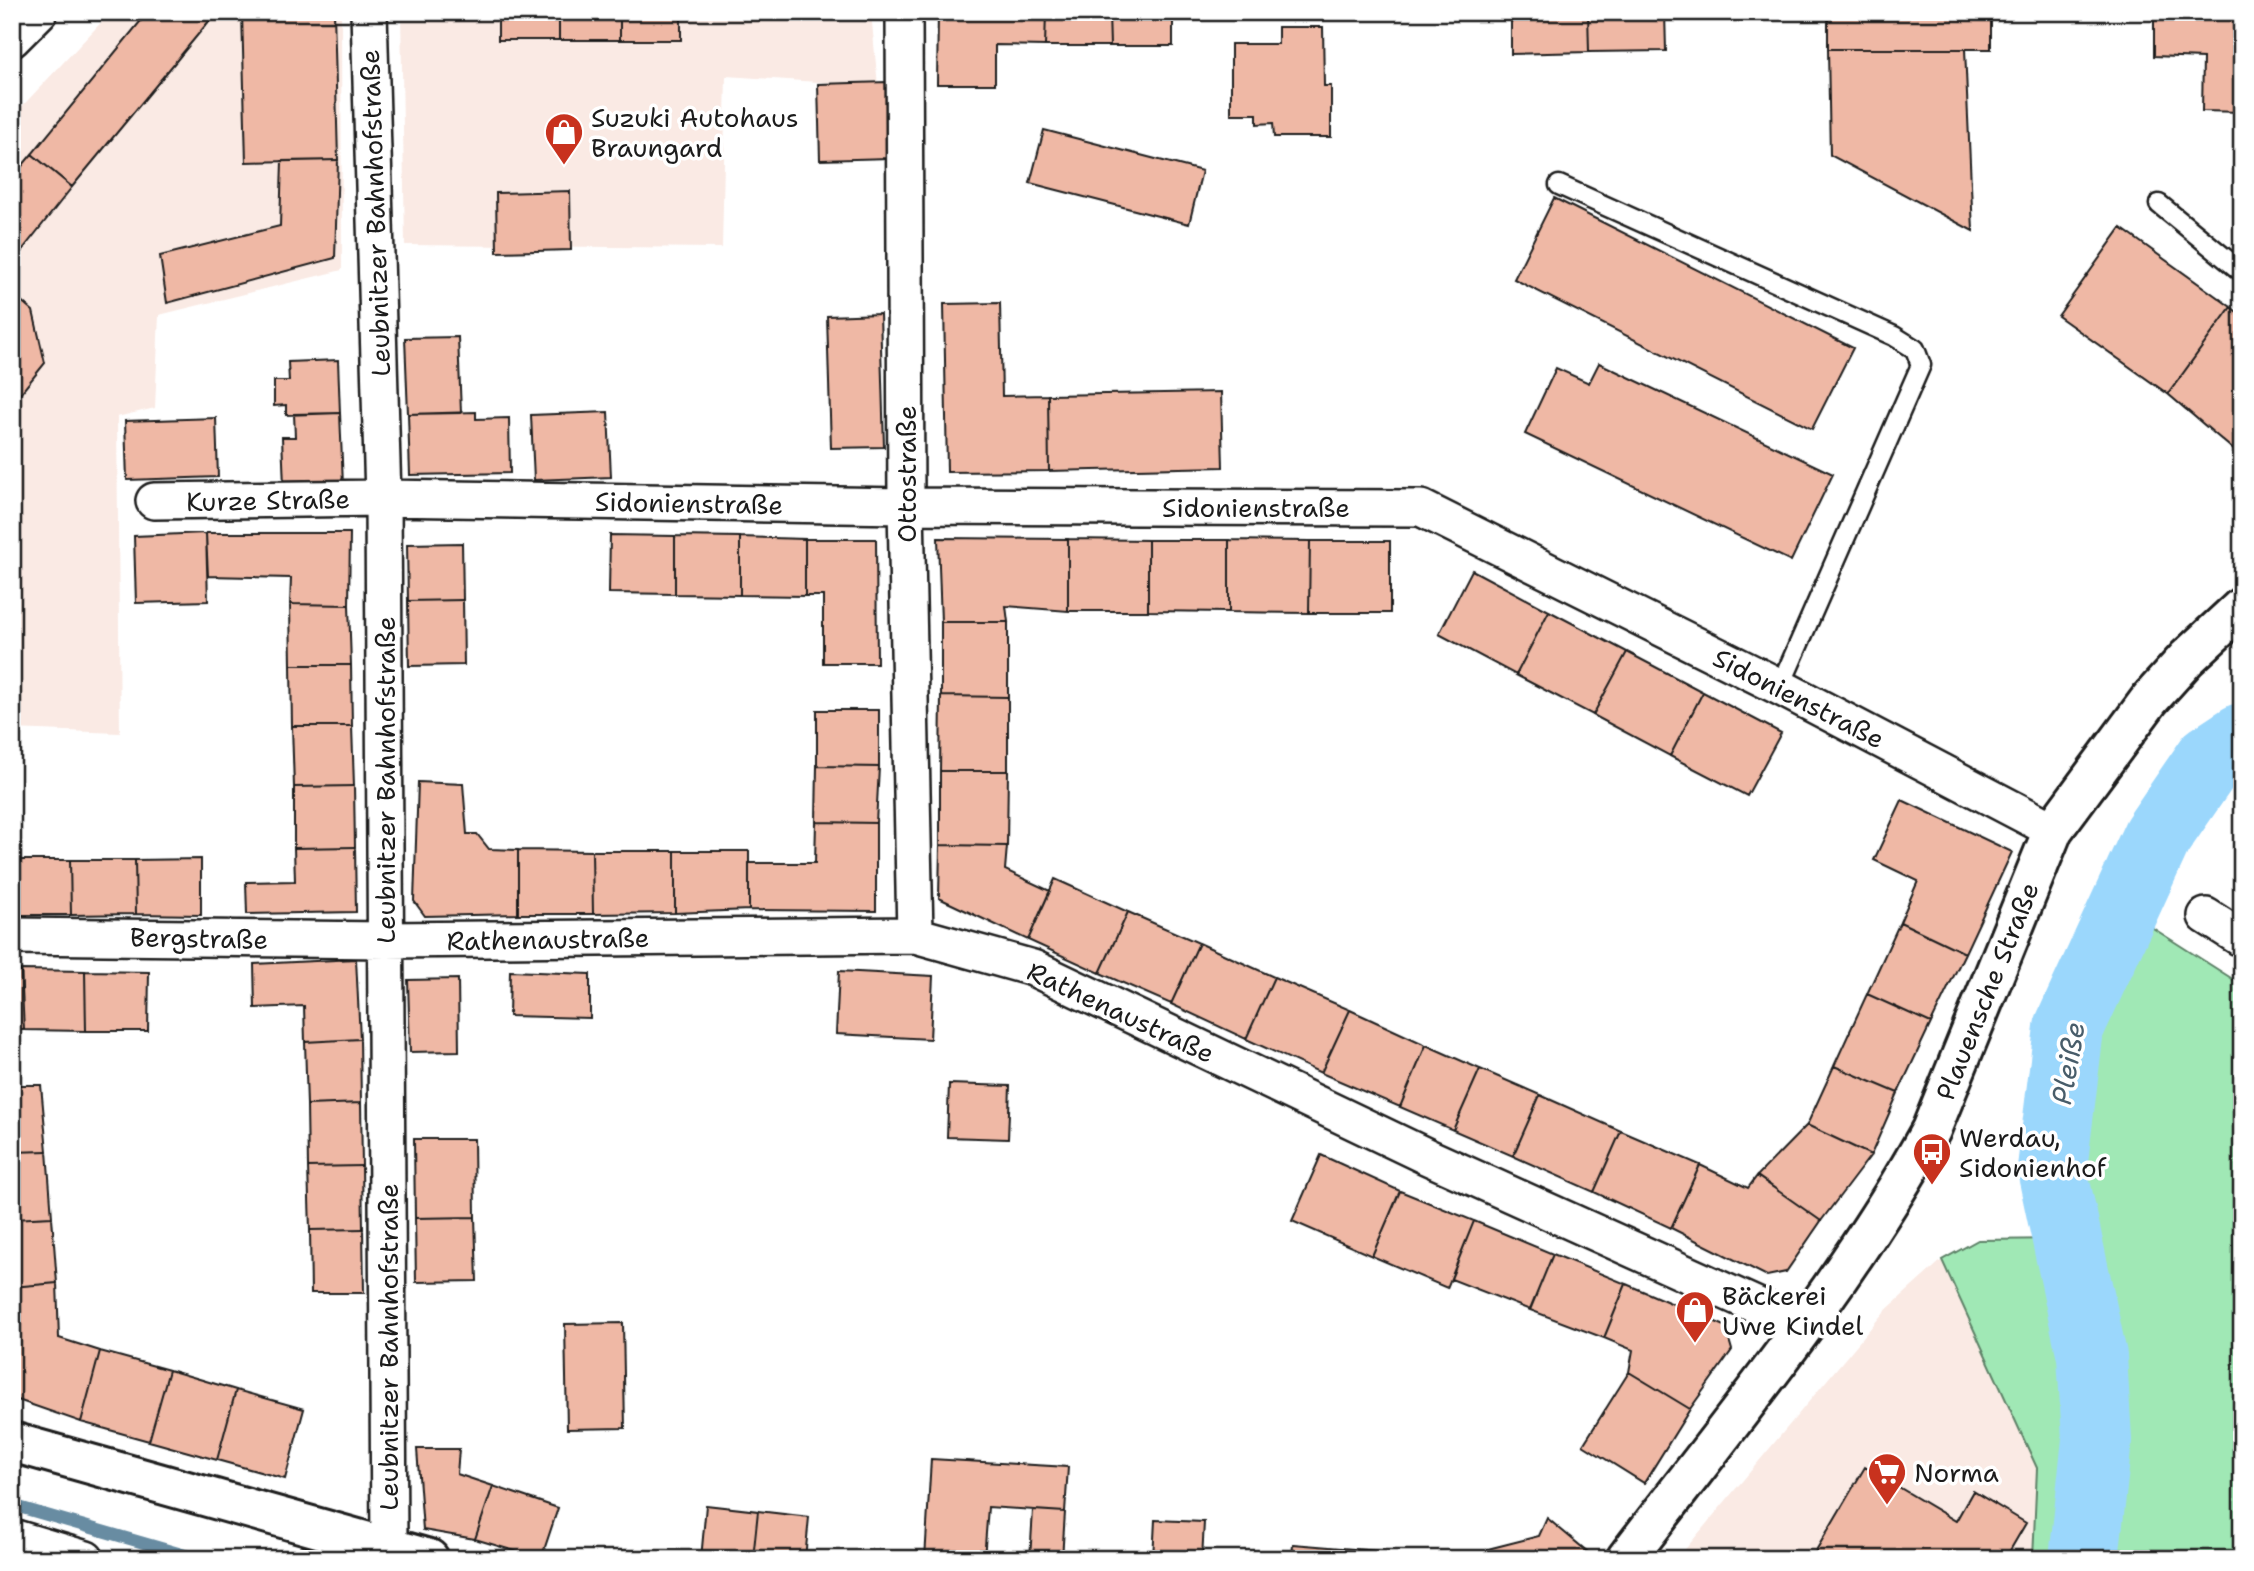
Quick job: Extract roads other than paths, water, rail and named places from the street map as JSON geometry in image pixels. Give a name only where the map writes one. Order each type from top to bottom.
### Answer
[{"type":"street","points":[[12,39],[39,12]]},
{"type":"street","name":"Leubnitzer Bahnhofstraße","points":[[369,12],[383,498],[389,1547]]},
{"type":"street","name":"Ottostraße","points":[[904,12],[906,506],[915,935]]},
{"type":"street","name":"Kurze Straße","points":[[154,501],[383,498]]},
{"type":"street","name":"Sidonienstraße","points":[[383,498],[906,506],[1421,508],[1780,687],[2053,830]]},
{"type":"street","name":"Plauensche Straße","points":[[1626,1559],[1802,1326],[1881,1216],[1931,1130],[2053,830],[2150,699],[2187,658],[2242,607]]},
{"type":"street","points":[[2206,916],[2242,939]]},
{"type":"street","name":"Rathenaustraße","points":[[386,940],[915,935],[1033,968],[1428,1157],[1802,1326]]},
{"type":"street","name":"Bergstraße","points":[[12,936],[386,940]]},
{"type":"street","points":[[12,1442],[429,1559]]},
{"type":"street","points":[[12,1537],[73,1557]]},
{"type":"lane","points":[[1559,185],[1894,335],[1915,349],[1921,366],[1780,687]]},
{"type":"lane","points":[[2159,204],[2242,272]]},
{"type":"waterway","name":"Pleiße","points":[[2084,1559],[2097,1440],[2092,1356],[2052,1169],[2069,1028],[2157,836],[2210,759],[2242,738]]},
{"type":"waterway","points":[[12,1505],[199,1559]]},
{"type":"place","name":"Suzuki Autohaus Braungard","points":[[564,166]]},
{"type":"place","name":"Werdau, Sidonienhof","points":[[1932,1186]]},
{"type":"place","name":"Bäckerei Uwe Kindel","points":[[1695,1344]]},
{"type":"place","name":"Norma","points":[[1887,1506]]}]
